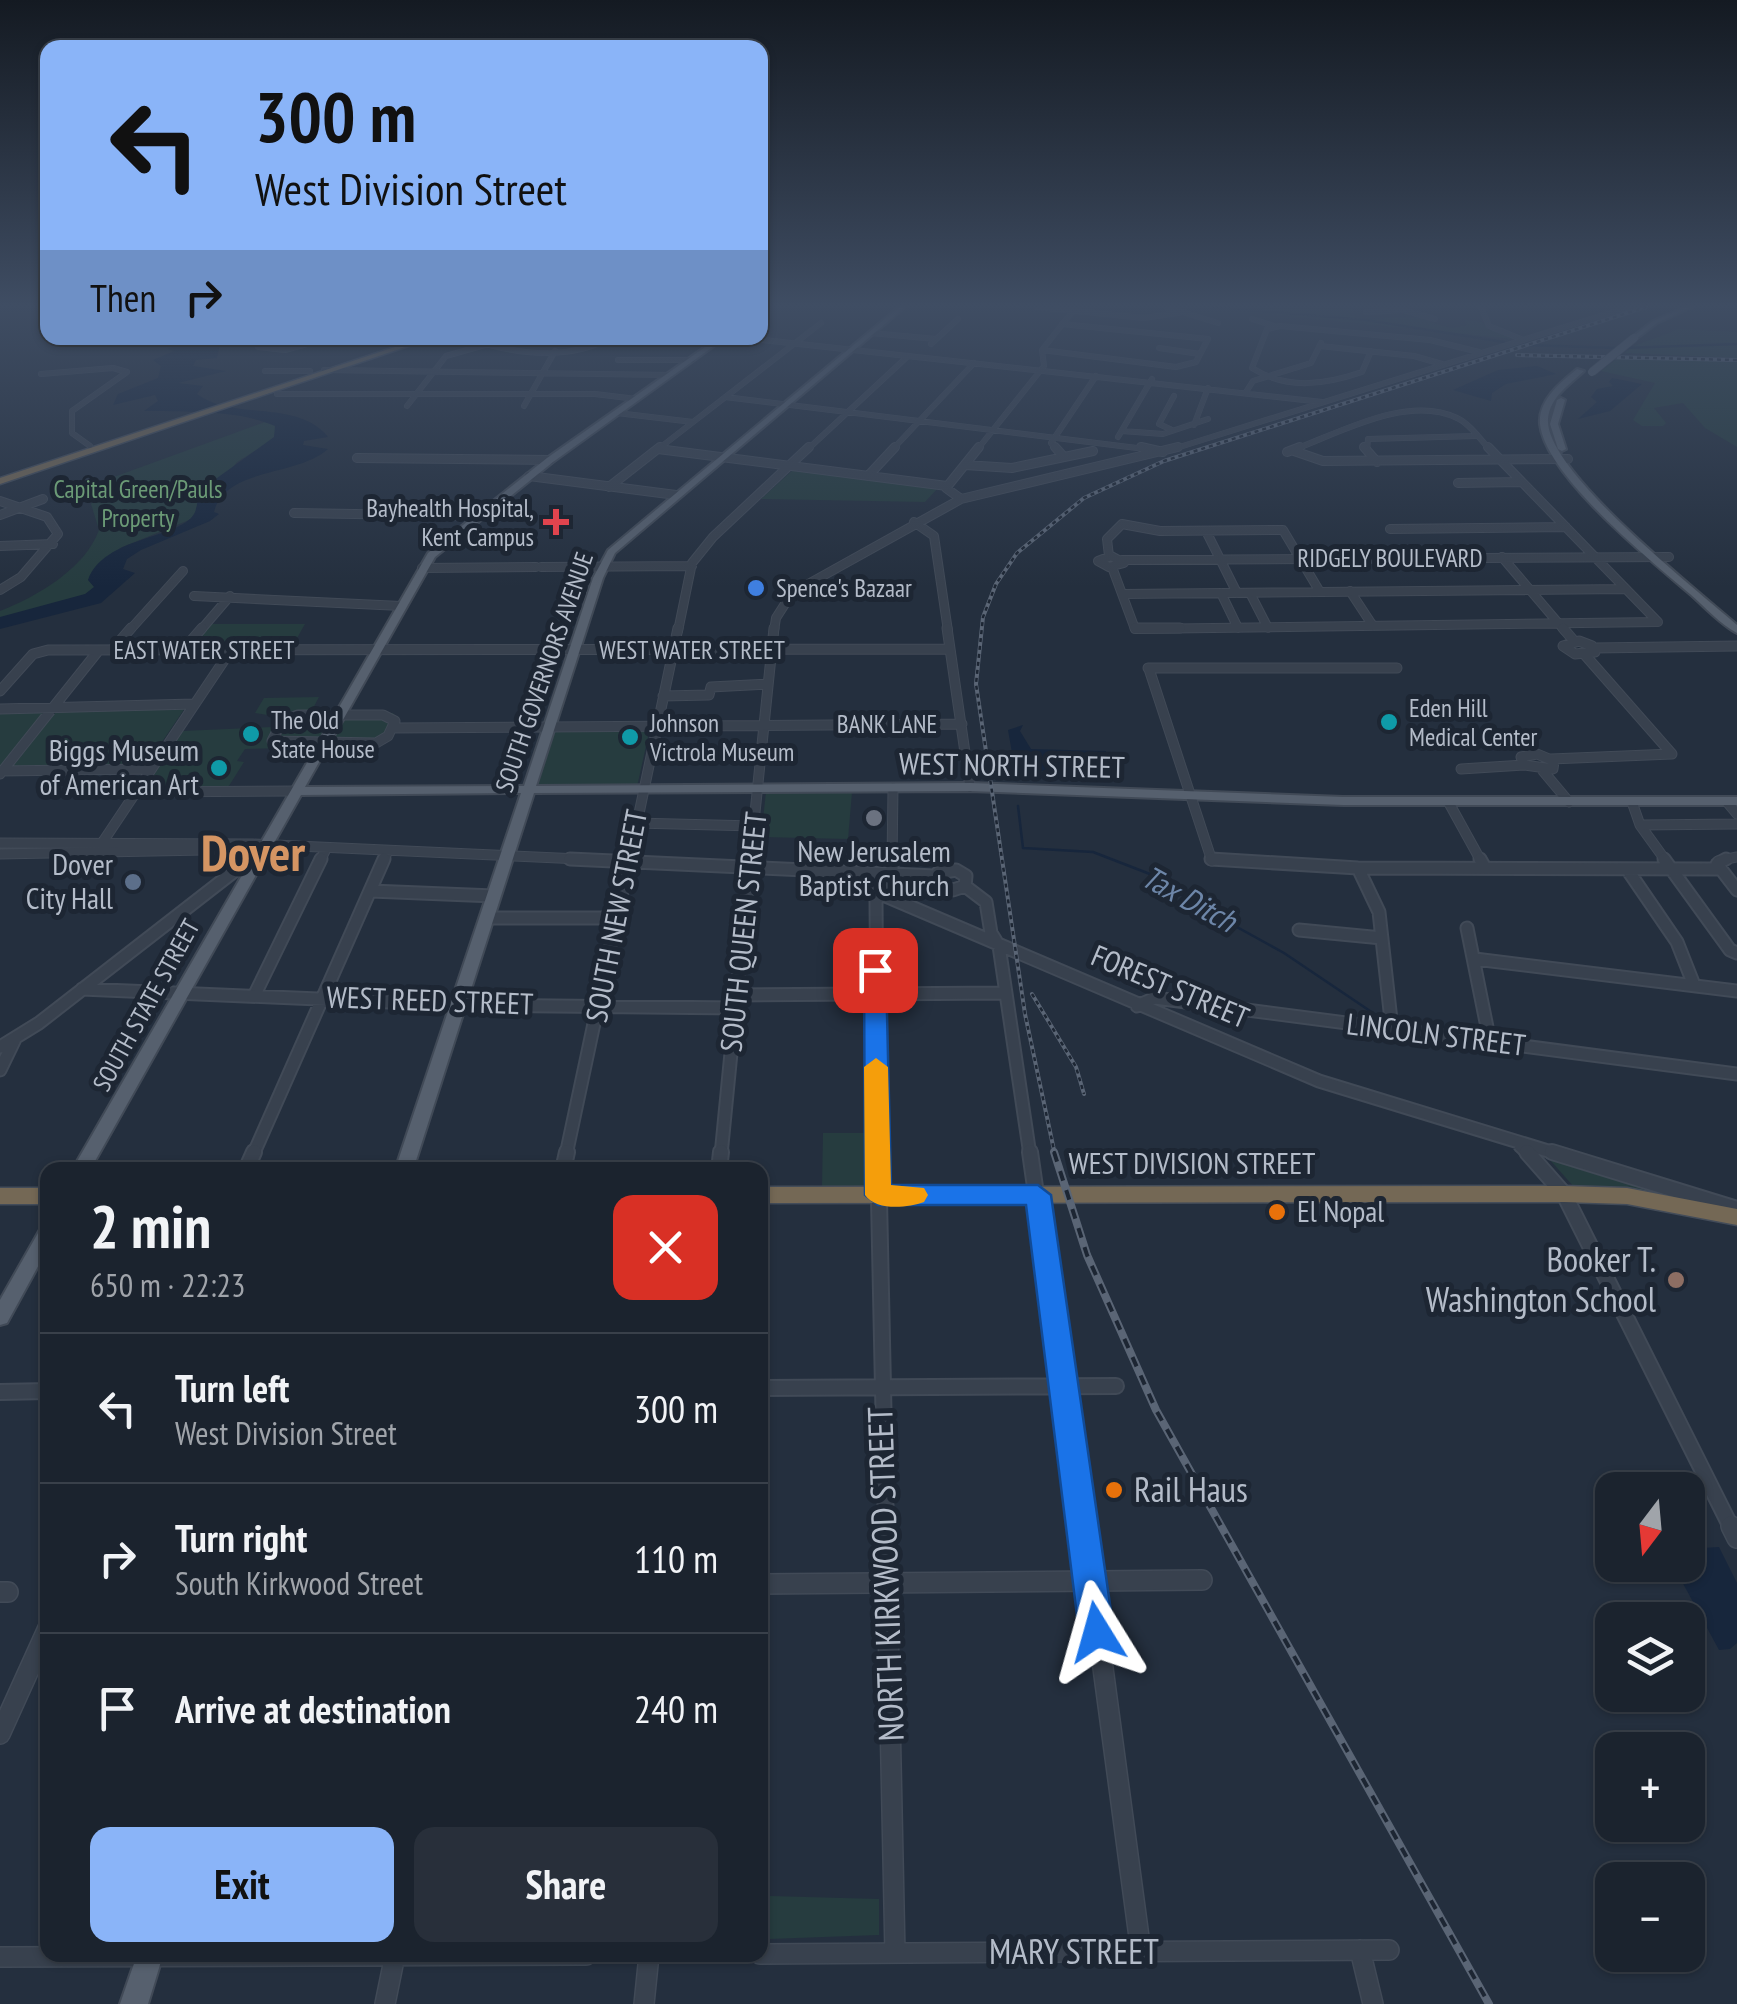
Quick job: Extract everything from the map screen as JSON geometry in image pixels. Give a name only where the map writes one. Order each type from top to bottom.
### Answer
[{"type":"highway","points":[[0,477],[230,401]]},
{"type":"highway","points":[[0,477],[191,413]]},
{"type":"highway","points":[[1564,1194],[1626,1196],[1737,1217]]},
{"type":"highway","name":"WEST DIVISION STREET","points":[[768,1196],[1564,1194]]},
{"type":"highway","points":[[0,1196],[40,1196]]},
{"type":"main road","name":"SOUTH STATE STREET","points":[[86,1162],[422,568],[442,542],[633,401]]},
{"type":"main road","name":"SOUTH GOVERNORS AVENUE","points":[[407,1162],[603,566],[619,544],[791,401]]},
{"type":"main road","points":[[1550,401],[1546,409],[1545,434],[1562,458],[1657,557],[1737,630]]},
{"type":"main road","points":[[1562,458],[1737,619]]},
{"type":"main road","name":"WEST NORTH STREET","points":[[296,791],[893,788],[970,780],[1062,791],[1194,796],[1449,802],[1734,802]]},
{"type":"main road","points":[[0,1317],[40,1245]]},
{"type":"main road","points":[[134,2004],[148,1962]]},
{"type":"street","points":[[86,401],[72,411],[68,426],[72,436],[90,446]]},
{"type":"street","points":[[407,406],[411,401]]},
{"type":"street","points":[[524,406],[527,401]]},
{"type":"street","points":[[609,486],[720,401]]},
{"type":"street","points":[[756,401],[1115,442],[1162,452]]},
{"type":"street","name":"SOUTH NEW STREET","points":[[565,1162],[692,566],[705,545],[861,401]]},
{"type":"street","points":[[868,476],[939,401]]},
{"type":"street","points":[[961,500],[947,491],[947,486],[1017,401]]},
{"type":"street","points":[[1064,456],[1050,445],[1079,401]]},
{"type":"street","points":[[1115,442],[1140,401]]},
{"type":"street","points":[[1171,401],[1158,424],[1176,431]]},
{"type":"street","points":[[1194,424],[1203,401]]},
{"type":"street","points":[[1311,401],[1322,402]]},
{"type":"street","name":"SOUTH QUEEN STREET","points":[[721,1162],[771,650],[776,618],[792,593],[914,522],[961,500],[1162,452],[1327,401]]},
{"type":"street","points":[[1376,559],[1123,561],[1109,556],[1098,562],[1112,567],[1135,629],[1658,622],[1566,527],[1497,458],[1475,436],[1459,418],[1415,411],[1290,452],[1319,462],[1375,460],[1497,458],[1562,458]]},
{"type":"street","points":[[616,413],[693,422]]},
{"type":"street","points":[[1122,431],[1176,431],[1208,420]]},
{"type":"street","points":[[1375,460],[1362,442],[1379,436],[1475,436]]},
{"type":"street","points":[[658,449],[947,486]]},
{"type":"street","points":[[964,465],[1000,469],[1093,451]]},
{"type":"street","points":[[357,458],[550,460]]},
{"type":"street","points":[[529,476],[676,496]]},
{"type":"street","points":[[1458,483],[1521,482]]},
{"type":"street","points":[[0,515],[43,499]]},
{"type":"street","points":[[0,501],[53,522],[58,534],[53,544],[0,590]]},
{"type":"street","points":[[294,513],[476,516]]},
{"type":"street","points":[[914,522],[934,536],[970,780]]},
{"type":"street","points":[[1109,556],[1106,539],[1122,524],[1152,530],[1282,530],[1320,592]]},
{"type":"street","points":[[1390,529],[1566,527]]},
{"type":"street","points":[[1206,531],[1238,593]]},
{"type":"street","points":[[0,546],[53,544]]},
{"type":"street","name":"RIDGELY BOULEVARD","points":[[1376,559],[1670,557]]},
{"type":"street","points":[[1503,558],[1574,641],[1594,648],[1737,646]]},
{"type":"street","name":"RIDGELY BOULEVARD","points":[[1376,559],[1503,558]]},
{"type":"street","points":[[1112,567],[1123,561]]},
{"type":"street","points":[[422,568],[692,566]]},
{"type":"street","points":[[112,650],[183,572]]},
{"type":"street","points":[[1123,594],[1626,590]]},
{"type":"street","points":[[1350,591],[1373,626]]},
{"type":"street","points":[[1250,592],[1268,628]]},
{"type":"street","points":[[1221,593],[1238,628]]},
{"type":"street","points":[[194,596],[401,606]]},
{"type":"street","points":[[184,650],[230,596]]},
{"type":"street","points":[[1524,765],[1521,757],[1530,754],[1551,759],[1672,754],[1585,655],[1564,648],[1574,641]]},
{"type":"street","points":[[1585,655],[1594,648]]},
{"type":"street","points":[[1,772],[100,650]]},
{"type":"street","name":"EAST WATER STREET","points":[[0,691],[33,654],[100,650],[375,651]]},
{"type":"street","points":[[95,854],[231,650]]},
{"type":"street","name":"WEST WATER STREET","points":[[375,651],[950,650]]},
{"type":"street","points":[[1397,668],[1149,668],[1194,796],[1212,862],[1358,868],[1720,869]]},
{"type":"street","points":[[663,696],[709,695],[710,687],[719,684],[768,684]]},
{"type":"street","points":[[0,708],[194,704]]},
{"type":"street","points":[[388,716],[395,722],[392,728],[376,743],[278,744],[271,739],[288,717],[388,716]]},
{"type":"street","name":"BANK LANE","points":[[392,728],[962,724]]},
{"type":"street","points":[[1523,743],[1530,754]]},
{"type":"street","points":[[1543,772],[1555,768],[1551,759]]},
{"type":"street","points":[[1461,768],[1524,765],[1543,772],[1569,802]]},
{"type":"street","points":[[1,772],[150,769]]},
{"type":"street","points":[[881,894],[892,874],[893,788]]},
{"type":"street","points":[[134,792],[296,791]]},
{"type":"street","points":[[1449,802],[1485,868]]},
{"type":"street","points":[[1632,802],[1640,825],[1670,869],[1730,950],[1737,953]]},
{"type":"street","points":[[1734,802],[1737,814]]},
{"type":"street","points":[[636,824],[754,826]]},
{"type":"street","points":[[1640,825],[1737,824]]},
{"type":"street","points":[[16,854],[56,842]]},
{"type":"street","points":[[0,844],[246,844],[264,848],[935,876],[956,870],[966,876],[965,886]]},
{"type":"street","points":[[0,854],[247,852],[264,848]]},
{"type":"street","points":[[0,1047],[82,989],[264,848]]},
{"type":"street","points":[[255,994],[326,849]]},
{"type":"street","points":[[250,1162],[388,852]]},
{"type":"street","points":[[1737,858],[1719,860],[1720,869],[1737,890]]},
{"type":"street","points":[[1358,868],[1379,912],[1392,1029]]},
{"type":"street","points":[[1627,869],[1677,942],[1694,985]]},
{"type":"street","name":"FOREST STREET","points":[[826,871],[1320,1081],[1498,1137],[1655,1180],[1737,1209]]},
{"type":"street","points":[[935,876],[936,884],[946,889],[965,886],[986,902],[991,934],[998,946],[1038,1195],[1141,1952]]},
{"type":"street","points":[[212,889],[243,884]]},
{"type":"street","points":[[372,891],[494,896]]},
{"type":"street","name":"NORTH KIRKWOOD STREET","points":[[881,894],[876,902],[875,994],[895,1953]]},
{"type":"street","points":[[487,918],[617,918]]},
{"type":"street","points":[[1467,928],[1490,1042]]},
{"type":"street","points":[[1299,930],[1382,938]]},
{"type":"street","points":[[1475,959],[1737,991]]},
{"type":"street","name":"WEST REED STREET","points":[[82,989],[459,1005],[600,1006],[1005,992]]},
{"type":"street","name":"LINCOLN STREET","points":[[1137,1006],[1155,998],[1737,1074]]},
{"type":"street","points":[[0,1070],[16,1047],[15,1039]]},
{"type":"street","name":"FOREST STREET","points":[[1498,1137],[1533,1155],[1564,1194],[1737,1538]]},
{"type":"street","points":[[768,1388],[1116,1386]]},
{"type":"street","points":[[0,1392],[40,1391]]},
{"type":"street","points":[[768,1584],[1202,1580]]},
{"type":"street","points":[[0,1734],[40,1646]]},
{"type":"street","points":[[1360,1950],[1373,2004]]},
{"type":"street","name":"MARY STREET","points":[[768,1954],[1389,1950]]},
{"type":"street","points":[[0,1958],[40,1957]]},
{"type":"street","points":[[385,2004],[394,1962]]},
{"type":"street","points":[[644,2004],[648,1962]]},
{"type":"green space","points":[[1645,401],[1737,401],[1737,447],[1705,428],[1683,403],[1654,408],[1666,423],[1663,426],[1642,426],[1633,420]]},
{"type":"green space","name":"Capital Green/Pauls Property","points":[[265,422],[278,424],[276,438],[237,462],[194,518],[120,548],[91,593],[0,618],[0,611],[43,590],[83,557],[99,530],[91,504],[111,478]]},
{"type":"green space","points":[[794,469],[938,488],[925,502],[761,499]]},
{"type":"green space","points":[[210,624],[305,624],[292,647],[191,647]]},
{"type":"green space","points":[[319,697],[311,712],[393,713],[400,722],[392,736],[365,746],[245,749],[237,761],[244,762],[227,789],[145,789],[182,731],[273,727],[280,717],[255,713],[264,698]]},
{"type":"green space","points":[[185,708],[147,764],[13,766],[56,712]]},
{"type":"green space","points":[[45,712],[0,766],[0,713]]},
{"type":"green space","points":[[650,728],[637,787],[537,787],[556,729]]},
{"type":"green space","points":[[766,792],[852,792],[848,839],[761,837]]},
{"type":"green space","points":[[823,1133],[868,1133],[866,1186],[822,1186]]},
{"type":"green space","points":[[1542,1151],[1684,1196],[1574,1187]]},
{"type":"green space","points":[[770,1896],[879,1899],[879,1935],[769,1939]]},
{"type":"water","points":[[158,401],[208,401],[300,418],[328,437],[304,441],[303,445],[328,449],[315,458],[232,487],[214,512],[219,514],[210,521],[127,559],[123,569],[135,573],[101,603],[0,629],[0,617],[85,594],[94,587],[88,580],[109,555],[186,522],[195,512],[199,491],[274,437],[275,426],[244,417],[144,411]]},
{"type":"water","points":[[1622,401],[1610,411],[1578,419],[1597,402]]},
{"type":"water","points":[[1023,725],[1020,731],[1031,749],[1106,751],[1105,774],[1054,774],[1014,764],[1008,730]]},
{"type":"water","points":[[1719,1547],[1737,1583],[1737,1643],[1730,1649],[1719,1650],[1705,1624],[1705,1602],[1693,1602],[1682,1582],[1705,1582],[1705,1548]]},
{"type":"waterway","name":"Tax Ditch","points":[[1018,806],[1023,848],[1093,852],[1168,881],[1188,900],[1284,953],[1376,1015]]},
{"type":"railway","points":[[1055,1155],[1025,1014],[976,684],[983,617],[996,584],[1017,553],[1084,498],[1164,461],[1353,401]]},
{"type":"railway","points":[[1032,994],[1076,1067],[1084,1094]]},
{"type":"railway","points":[[1054,1152],[1087,1255],[1156,1410],[1489,2004]]},
{"type":"slow traffic","points":[[876,1067],[878,1195],[915,1195]]},
{"type":"place","name":"Bayhealth Hospital, Kent Campus","points":[[556,522]]},
{"type":"place","name":"Spence's Bazaar","points":[[756,588]]},
{"type":"place","name":"Eden Hill Medical Center","points":[[1389,722]]},
{"type":"place","name":"The Old State House","points":[[251,734]]},
{"type":"place","name":"Johnson Victrola Museum","points":[[630,737]]},
{"type":"place","name":"Biggs Museum of American Art","points":[[219,768]]},
{"type":"place","name":"New Jerusalem Baptist Church","points":[[874,818]]},
{"type":"place","name":"Dover City Hall","points":[[133,882]]},
{"type":"place","name":"El Nopal","points":[[1277,1212]]},
{"type":"place","name":"Booker T. Washington School","points":[[1676,1280]]},
{"type":"place","name":"Rail Haus","points":[[1114,1490]]},
{"type":"district","name":"Dover","points":[[253,853]]},
{"type":"route","points":[[875,970],[878,1195],[1038,1195],[1097,1632]]}]
